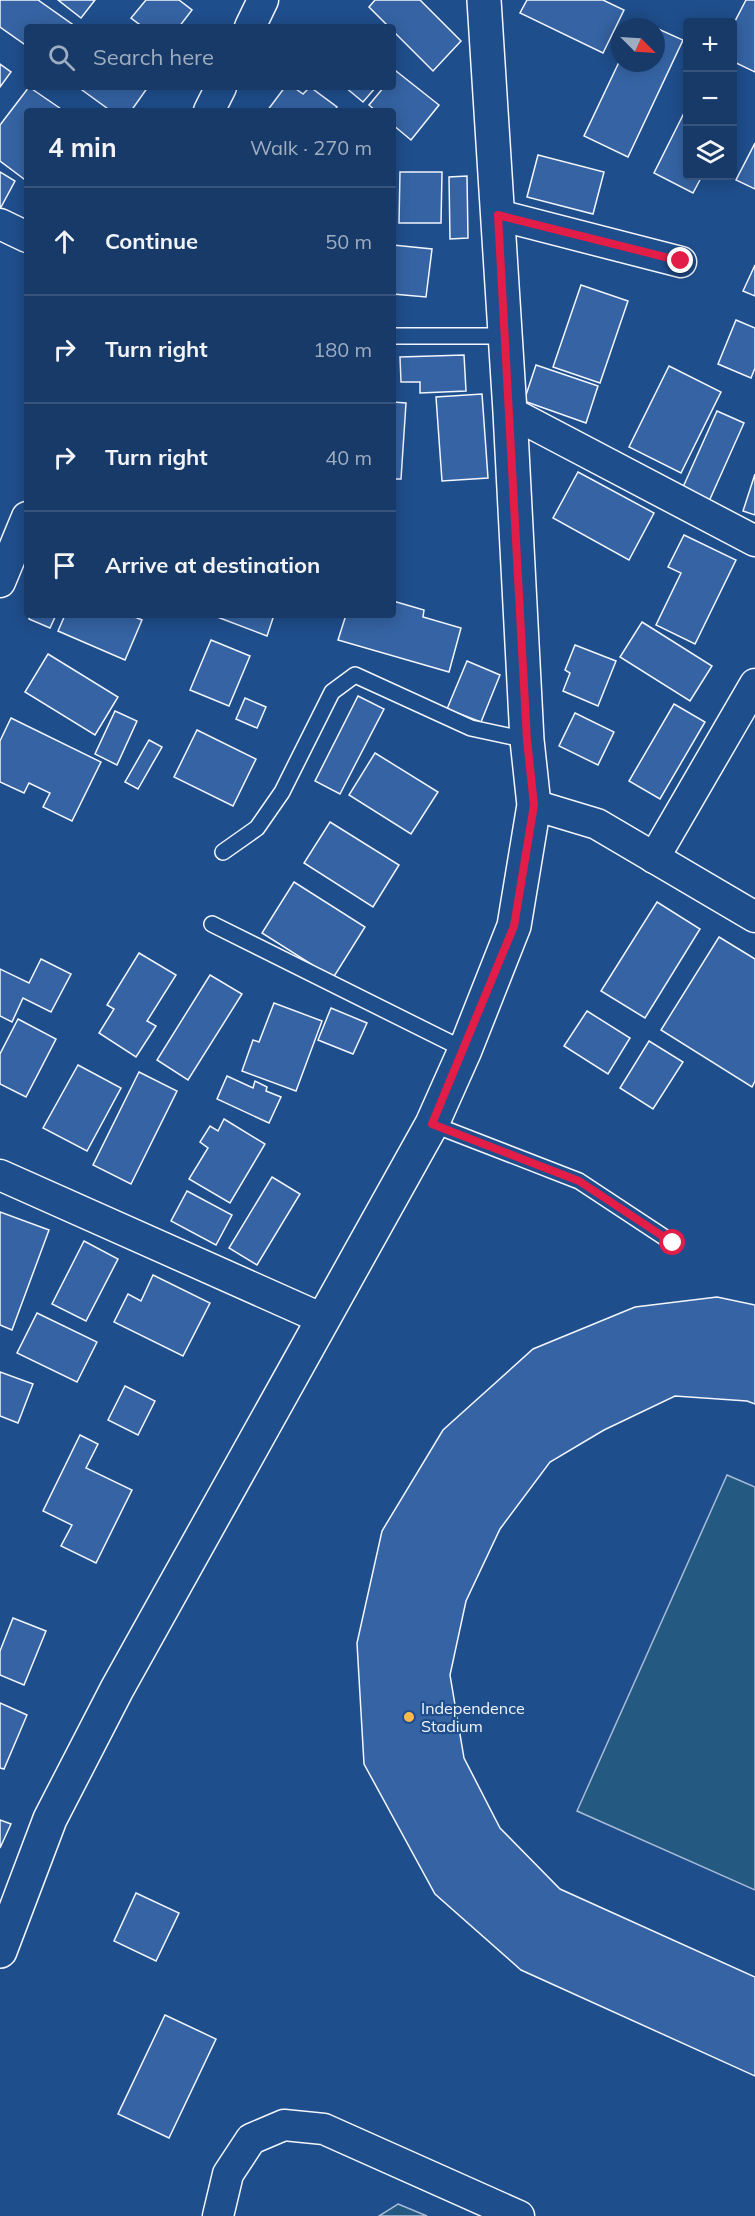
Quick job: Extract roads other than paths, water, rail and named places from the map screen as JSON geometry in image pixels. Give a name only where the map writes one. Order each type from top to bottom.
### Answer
[{"type":"street","points":[[251,24],[263,0]]},
{"type":"street","points":[[0,1951],[50,1819],[117,1689],[432,1124],[465,1050],[514,926],[534,805],[527,740],[506,336],[484,0]]},
{"type":"street","points":[[210,108],[220,90]]},
{"type":"street","points":[[498,215],[681,261]]},
{"type":"street","points":[[0,224],[24,236]]},
{"type":"street","points":[[510,412],[755,541]]},
{"type":"street","points":[[0,582],[24,524]]},
{"type":"street","points":[[654,858],[755,684]]},
{"type":"street","points":[[534,805],[597,824],[755,917]]},
{"type":"street","points":[[0,1175],[323,1319]]},
{"type":"street","points":[[218,2216],[228,2174],[251,2139],[284,2126],[324,2129],[519,2216]]},
{"type":"lane","points":[[396,336],[506,336]]},
{"type":"lane","points":[[223,852],[257,828],[282,792],[332,692],[355,675],[471,728],[527,740]]},
{"type":"lane","points":[[212,924],[465,1050]]},
{"type":"lane","points":[[432,1124],[579,1181],[673,1243]]},
{"type":"place","name":"Independence Stadium","points":[[409,1717]]}]
